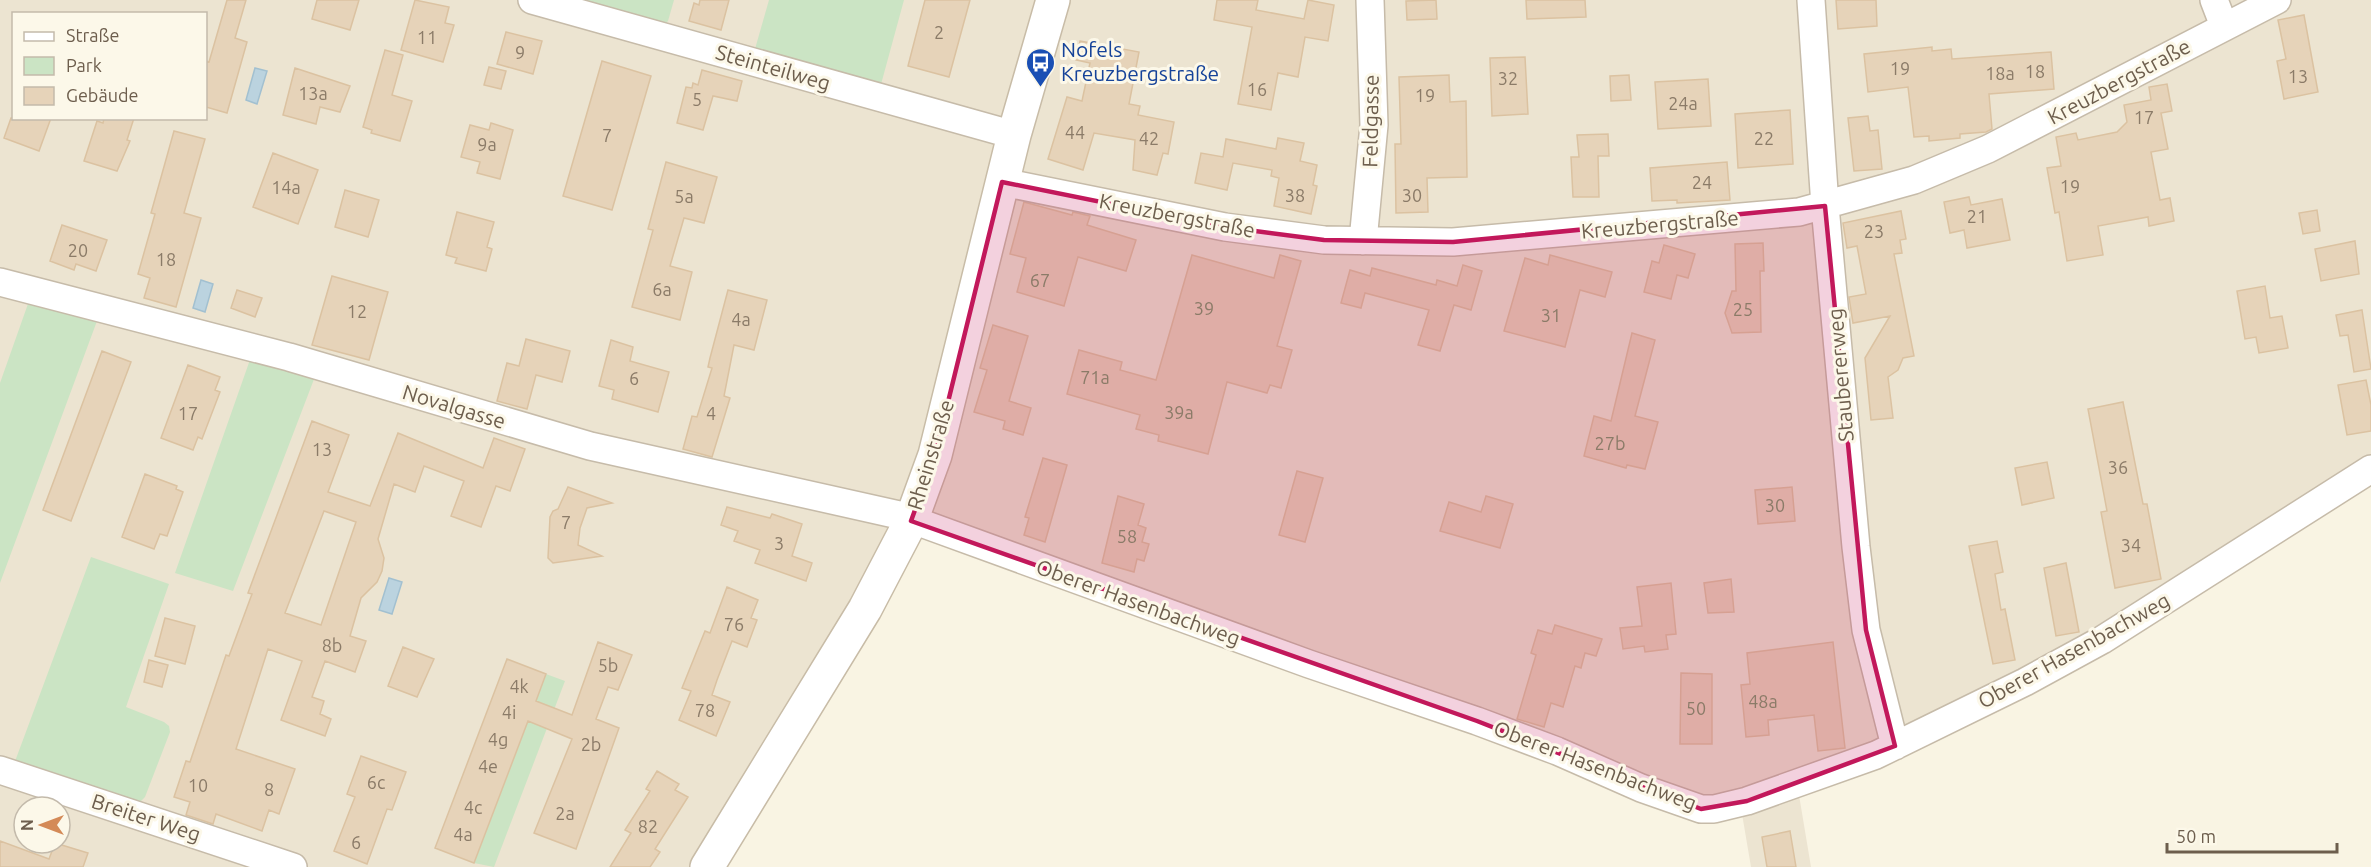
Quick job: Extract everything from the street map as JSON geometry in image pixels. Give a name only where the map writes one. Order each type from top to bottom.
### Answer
[{"type":"main road","name":"Rheinstraße","points":[[707,867],[865,609],[911,520],[935,455],[1014,135],[1053,0]]},
{"type":"street","name":"Steinteilweg","points":[[532,0],[1014,135]]},
{"type":"street","name":"Feldgasse","points":[[1364,241],[1374,125],[1370,0]]},
{"type":"street","name":"Staubererweg","points":[[1811,0],[1825,206],[1866,630],[1895,746]]},
{"type":"street","points":[[2214,0],[2224,26]]},
{"type":"street","name":"Kreuzbergstraße","points":[[1002,182],[1225,227],[1324,240],[1453,242],[1799,212],[1914,180],[1988,149],[2277,0]]},
{"type":"street","name":"Novalgasse","points":[[0,282],[298,360],[545,434],[655,462],[863,505],[911,520]]},
{"type":"street","name":"Oberer Hasenbachweg","points":[[911,520],[1289,657],[1477,721],[1557,751],[1641,788],[1701,809],[1714,809],[1747,801],[1895,746],[2025,682],[2102,640],[2371,469]]},
{"type":"street","name":"Breiter Weg","points":[[0,770],[293,867]]},
{"type":"highlighted area","points":[[1002,182],[1225,227],[1324,240],[1453,242],[1825,206],[1866,630],[1895,746],[1747,801],[1701,809],[1477,721],[911,521],[935,455]]},
{"type":"shaded area","points":[[0,0],[2371,0],[2371,469],[2187,586],[1797,783],[1811,867],[1751,867],[1741,808],[912,521],[707,867],[0,867]]},
{"type":"green space","points":[[586,0],[674,0],[668,21],[663,26],[584,8]]},
{"type":"green space","points":[[769,0],[904,0],[880,88],[753,56]]},
{"type":"green space","points":[[29,301],[97,321],[0,583],[0,383]]},
{"type":"green space","points":[[252,354],[316,374],[233,591],[175,573]]},
{"type":"green space","points":[[91,557],[169,584],[126,707],[164,722],[169,726],[170,732],[145,797],[135,807],[14,764]]},
{"type":"green space","points":[[546,674],[565,681],[494,867],[474,863]]},
{"type":"water","points":[[255,68],[267,71],[257,104],[246,100]]},
{"type":"water","points":[[201,280],[213,284],[205,312],[193,308]]},
{"type":"water","points":[[389,578],[402,582],[392,614],[379,610]]},
{"type":"building","points":[[227,0],[246,0],[235,38],[247,42],[227,113],[207,107],[207,61],[209,62]]},
{"type":"building","points":[[317,0],[359,0],[350,30],[312,19]]},
{"type":"building","points":[[415,0],[449,7],[445,23],[454,25],[443,62],[401,50]]},
{"type":"building","points":[[700,0],[729,0],[721,30],[689,21],[694,3],[699,5]]},
{"type":"building","points":[[925,0],[970,0],[949,77],[908,66]]},
{"type":"building","points":[[1217,0],[1258,0],[1256,10],[1304,19],[1308,0],[1334,5],[1328,41],[1305,37],[1298,77],[1278,73],[1271,110],[1238,104],[1252,27],[1214,20]]},
{"type":"building","points":[[1436,0],[1437,19],[1407,20],[1406,1]]},
{"type":"building","points":[[1526,0],[1585,0],[1586,17],[1527,19]]},
{"type":"building","points":[[1836,0],[1876,0],[1877,26],[1838,29]]},
{"type":"building","points":[[2304,15],[2318,92],[2284,99],[2277,61],[2286,59],[2278,20]]},
{"type":"building","points":[[506,32],[542,41],[533,74],[497,64]]},
{"type":"building","points":[[1080,41],[1139,52],[1129,104],[1140,106],[1138,115],[1174,122],[1168,154],[1163,153],[1157,175],[1133,170],[1135,140],[1094,133],[1083,170],[1048,159],[1067,97],[1082,101],[1090,63],[1076,60]]},
{"type":"building","points":[[1932,47],[1932,51],[1951,49],[1952,59],[2051,52],[2054,89],[1989,94],[1992,129],[1986,132],[1960,134],[1960,138],[1929,141],[1929,136],[1914,137],[1908,87],[1868,92],[1864,54]]},
{"type":"building","points":[[385,50],[403,55],[392,95],[412,101],[400,141],[371,133],[372,130],[363,127]]},
{"type":"building","points":[[1525,57],[1528,114],[1492,116],[1490,58]]},
{"type":"building","points":[[602,61],[651,76],[612,210],[563,196]]},
{"type":"building","points":[[489,67],[506,71],[501,89],[484,85]]},
{"type":"building","points":[[295,68],[350,86],[340,112],[320,107],[316,124],[283,115]]},
{"type":"building","points":[[702,70],[742,81],[737,101],[713,96],[703,130],[677,123],[686,87],[692,88],[693,83],[698,85]]},
{"type":"building","points":[[1449,75],[1450,102],[1466,101],[1467,177],[1427,178],[1428,212],[1396,213],[1395,144],[1401,144],[1399,77]]},
{"type":"building","points":[[1629,75],[1631,100],[1611,101],[1610,76]]},
{"type":"building","points":[[1708,79],[1711,126],[1658,129],[1655,82]]},
{"type":"building","points":[[2167,84],[2172,111],[2161,113],[2168,149],[2151,152],[2160,200],[2170,198],[2174,221],[2149,226],[2148,217],[2098,226],[2103,255],[2067,261],[2059,212],[2055,213],[2047,168],[2061,166],[2056,137],[2076,133],[2078,140],[2117,132],[2127,122],[2124,105],[2151,100],[2149,87]]},
{"type":"building","points":[[1790,110],[1793,164],[1738,168],[1735,114]]},
{"type":"building","points":[[1868,116],[1870,131],[1878,130],[1882,169],[1854,171],[1848,118]]},
{"type":"building","points":[[11,118],[12,120],[50,120],[39,151],[4,138]]},
{"type":"building","points":[[104,120],[133,120],[127,140],[130,141],[117,171],[84,161],[97,121],[103,123]]},
{"type":"building","points":[[491,123],[513,130],[500,179],[477,173],[480,162],[461,157],[470,125],[489,130]]},
{"type":"building","points":[[174,131],[205,139],[184,213],[201,218],[176,307],[144,298],[150,278],[138,274],[155,214],[151,213]]},
{"type":"building","points":[[1608,134],[1609,156],[1598,156],[1599,197],[1573,197],[1571,157],[1579,157],[1577,135]]},
{"type":"building","points":[[1278,138],[1304,143],[1300,161],[1317,165],[1313,185],[1317,186],[1311,214],[1274,206],[1279,178],[1271,176],[1272,170],[1233,163],[1227,190],[1195,183],[1201,153],[1223,157],[1226,139],[1276,149]]},
{"type":"building","points":[[273,153],[318,170],[298,224],[253,207]]},
{"type":"building","points":[[666,162],[717,177],[704,223],[684,218],[670,266],[692,272],[680,320],[632,307],[653,230],[648,229]]},
{"type":"building","points":[[1727,162],[1730,200],[1677,203],[1677,200],[1652,201],[1650,168]]},
{"type":"building","points":[[345,190],[379,200],[368,237],[335,227]]},
{"type":"building","points":[[1969,197],[1971,205],[2002,199],[2010,240],[1967,248],[1964,230],[1950,233],[1944,202]]},
{"type":"building","points":[[1024,202],[1072,215],[1073,212],[1090,216],[1087,225],[1136,240],[1126,271],[1078,257],[1064,306],[1017,292],[1026,258],[1010,254]]},
{"type":"building","points":[[2317,210],[2320,231],[2303,234],[2299,213]]},
{"type":"building","points":[[1901,211],[1906,239],[1900,240],[1902,253],[1894,254],[1914,356],[1903,358],[1898,370],[1888,377],[1893,418],[1871,420],[1865,358],[1890,316],[1853,323],[1849,297],[1866,294],[1857,246],[1847,248],[1843,223]]},
{"type":"building","points":[[457,212],[494,222],[487,247],[492,249],[486,271],[455,263],[457,258],[446,255]]},
{"type":"building","points":[[62,225],[107,240],[96,271],[76,264],[74,270],[50,261]]},
{"type":"building","points":[[2355,241],[2359,274],[2321,281],[2315,249]]},
{"type":"building","points":[[1763,243],[1764,271],[1760,271],[1761,332],[1732,333],[1725,313],[1732,291],[1736,291],[1735,244]]},
{"type":"building","points":[[1664,245],[1695,254],[1688,278],[1677,275],[1671,299],[1644,292],[1652,261],[1659,263]]},
{"type":"building","points":[[1192,255],[1274,278],[1280,255],[1301,261],[1277,346],[1292,350],[1281,388],[1270,385],[1267,393],[1227,382],[1208,454],[1158,441],[1159,435],[1136,429],[1140,415],[1067,394],[1079,350],[1122,362],[1120,370],[1156,380]]},
{"type":"building","points":[[1550,255],[1612,272],[1605,297],[1580,290],[1565,347],[1504,331],[1525,258],[1548,265]]},
{"type":"building","points":[[1463,265],[1482,271],[1471,310],[1454,305],[1440,351],[1418,345],[1429,310],[1365,293],[1361,308],[1341,303],[1350,270],[1370,276],[1372,268],[1436,285],[1437,280],[1457,286]]},
{"type":"building","points":[[332,276],[388,292],[369,360],[312,345]]},
{"type":"building","points":[[2265,286],[2270,318],[2282,316],[2288,348],[2259,353],[2256,337],[2245,339],[2237,291]]},
{"type":"building","points":[[237,290],[262,298],[255,317],[231,308]]},
{"type":"building","points":[[728,290],[767,300],[754,350],[734,345],[724,396],[730,398],[712,457],[683,449],[692,416],[697,417],[712,368],[708,367]]},
{"type":"building","points":[[2362,310],[2371,369],[2354,372],[2348,335],[2340,336],[2336,315]]},
{"type":"building","points":[[993,325],[1028,336],[1009,401],[1031,408],[1023,435],[1003,429],[1005,421],[974,412],[987,370],[980,368]]},
{"type":"building","points":[[1632,333],[1655,340],[1635,416],[1658,422],[1645,469],[1627,465],[1626,468],[1584,456],[1594,416],[1611,421]]},
{"type":"building","points":[[526,339],[570,351],[562,382],[536,375],[527,409],[497,401],[507,363],[519,366]]},
{"type":"building","points":[[611,340],[633,347],[630,361],[669,372],[658,412],[612,399],[614,390],[599,386]]},
{"type":"building","points":[[102,351],[131,362],[71,521],[43,510]]},
{"type":"building","points":[[188,365],[220,377],[215,390],[220,392],[202,439],[198,437],[193,450],[161,438]]},
{"type":"building","points":[[2366,380],[2371,405],[2371,431],[2347,435],[2338,385]]},
{"type":"building","points":[[2123,402],[2143,504],[2147,504],[2161,579],[2115,588],[2101,512],[2107,511],[2088,409]]},
{"type":"building","points":[[312,421],[349,435],[328,492],[370,506],[398,433],[483,468],[494,438],[525,449],[510,491],[496,486],[481,527],[451,516],[464,481],[424,466],[415,492],[394,484],[378,539],[384,558],[382,571],[377,582],[361,598],[350,636],[366,641],[355,672],[325,661],[312,697],[324,701],[320,714],[331,719],[325,736],[281,720],[302,661],[268,649],[236,749],[295,769],[279,814],[269,810],[262,831],[216,814],[213,824],[186,815],[190,802],[174,797],[186,761],[190,762],[226,655],[229,656],[252,594],[248,593]],"holes":[[[324,511],[356,522],[321,625],[285,613]]]},
{"type":"building","points":[[1043,458],[1067,465],[1045,542],[1024,535],[1029,518],[1025,517]]},
{"type":"building","points":[[2047,462],[2054,498],[2022,505],[2015,468]]},
{"type":"building","points":[[1297,471],[1323,478],[1305,542],[1279,535]]},
{"type":"building","points":[[145,474],[177,486],[176,489],[183,492],[167,536],[160,534],[154,549],[122,537]]},
{"type":"building","points":[[568,487],[612,503],[587,508],[580,528],[578,545],[602,556],[553,563],[548,558],[550,517],[553,511],[558,509]]},
{"type":"building","points":[[1792,487],[1795,521],[1758,524],[1755,490]]},
{"type":"building","points":[[1118,496],[1144,504],[1138,525],[1146,528],[1142,542],[1149,544],[1144,561],[1137,559],[1134,572],[1102,563]]},
{"type":"building","points":[[1486,496],[1513,504],[1500,548],[1440,531],[1449,502],[1481,512]]},
{"type":"building","points":[[727,507],[770,518],[772,514],[802,524],[792,556],[812,563],[806,581],[755,563],[760,550],[734,541],[738,531],[721,525]]},
{"type":"building","points":[[1997,541],[2003,572],[1995,574],[2001,610],[2005,609],[2015,660],[1993,664],[1969,546]]},
{"type":"building","points":[[2066,563],[2079,632],[2056,636],[2044,568]]},
{"type":"building","points":[[1731,579],[1734,612],[1708,613],[1704,583]]},
{"type":"building","points":[[1671,583],[1676,634],[1666,635],[1668,649],[1645,652],[1644,646],[1623,649],[1620,628],[1642,626],[1637,587]]},
{"type":"building","points":[[727,587],[758,600],[751,618],[757,620],[747,647],[732,641],[717,680],[712,695],[730,702],[716,736],[679,720],[691,691],[682,688],[705,631],[710,633]]},
{"type":"building","points":[[165,618],[195,626],[185,664],[155,656]]},
{"type":"building","points":[[1555,625],[1602,639],[1596,656],[1585,653],[1581,668],[1575,666],[1563,707],[1551,703],[1544,727],[1517,719],[1536,655],[1531,653],[1538,630],[1552,634]]},
{"type":"building","points":[[598,642],[632,655],[618,690],[608,687],[596,719],[619,728],[576,849],[534,833],[572,739],[528,721],[474,863],[435,848],[507,659],[546,674],[536,701],[572,715]]},
{"type":"building","points":[[1833,642],[1845,748],[1818,751],[1814,715],[1768,720],[1769,735],[1746,737],[1741,685],[1750,684],[1747,653]]},
{"type":"building","points":[[403,647],[434,659],[417,697],[388,686]]},
{"type":"building","points":[[149,660],[168,665],[162,687],[144,682]]},
{"type":"building","points":[[1681,673],[1712,674],[1712,744],[1680,744]]},
{"type":"building","points":[[361,756],[406,772],[392,810],[387,809],[367,864],[334,851],[355,797],[347,794]]},
{"type":"building","points":[[657,771],[679,784],[675,790],[688,797],[655,849],[660,852],[650,867],[610,867],[631,833],[625,830],[650,791],[646,789]]},
{"type":"building","points":[[1790,831],[1796,867],[1767,867],[1762,837]]},
{"type":"building","points":[[0,841],[12,845],[12,855],[38,855],[49,859],[50,855],[72,855],[72,848],[88,853],[83,867],[0,867]]},
{"type":"place","name":"Nofels Kreuzbergstraße","points":[[1040,88]]}]
